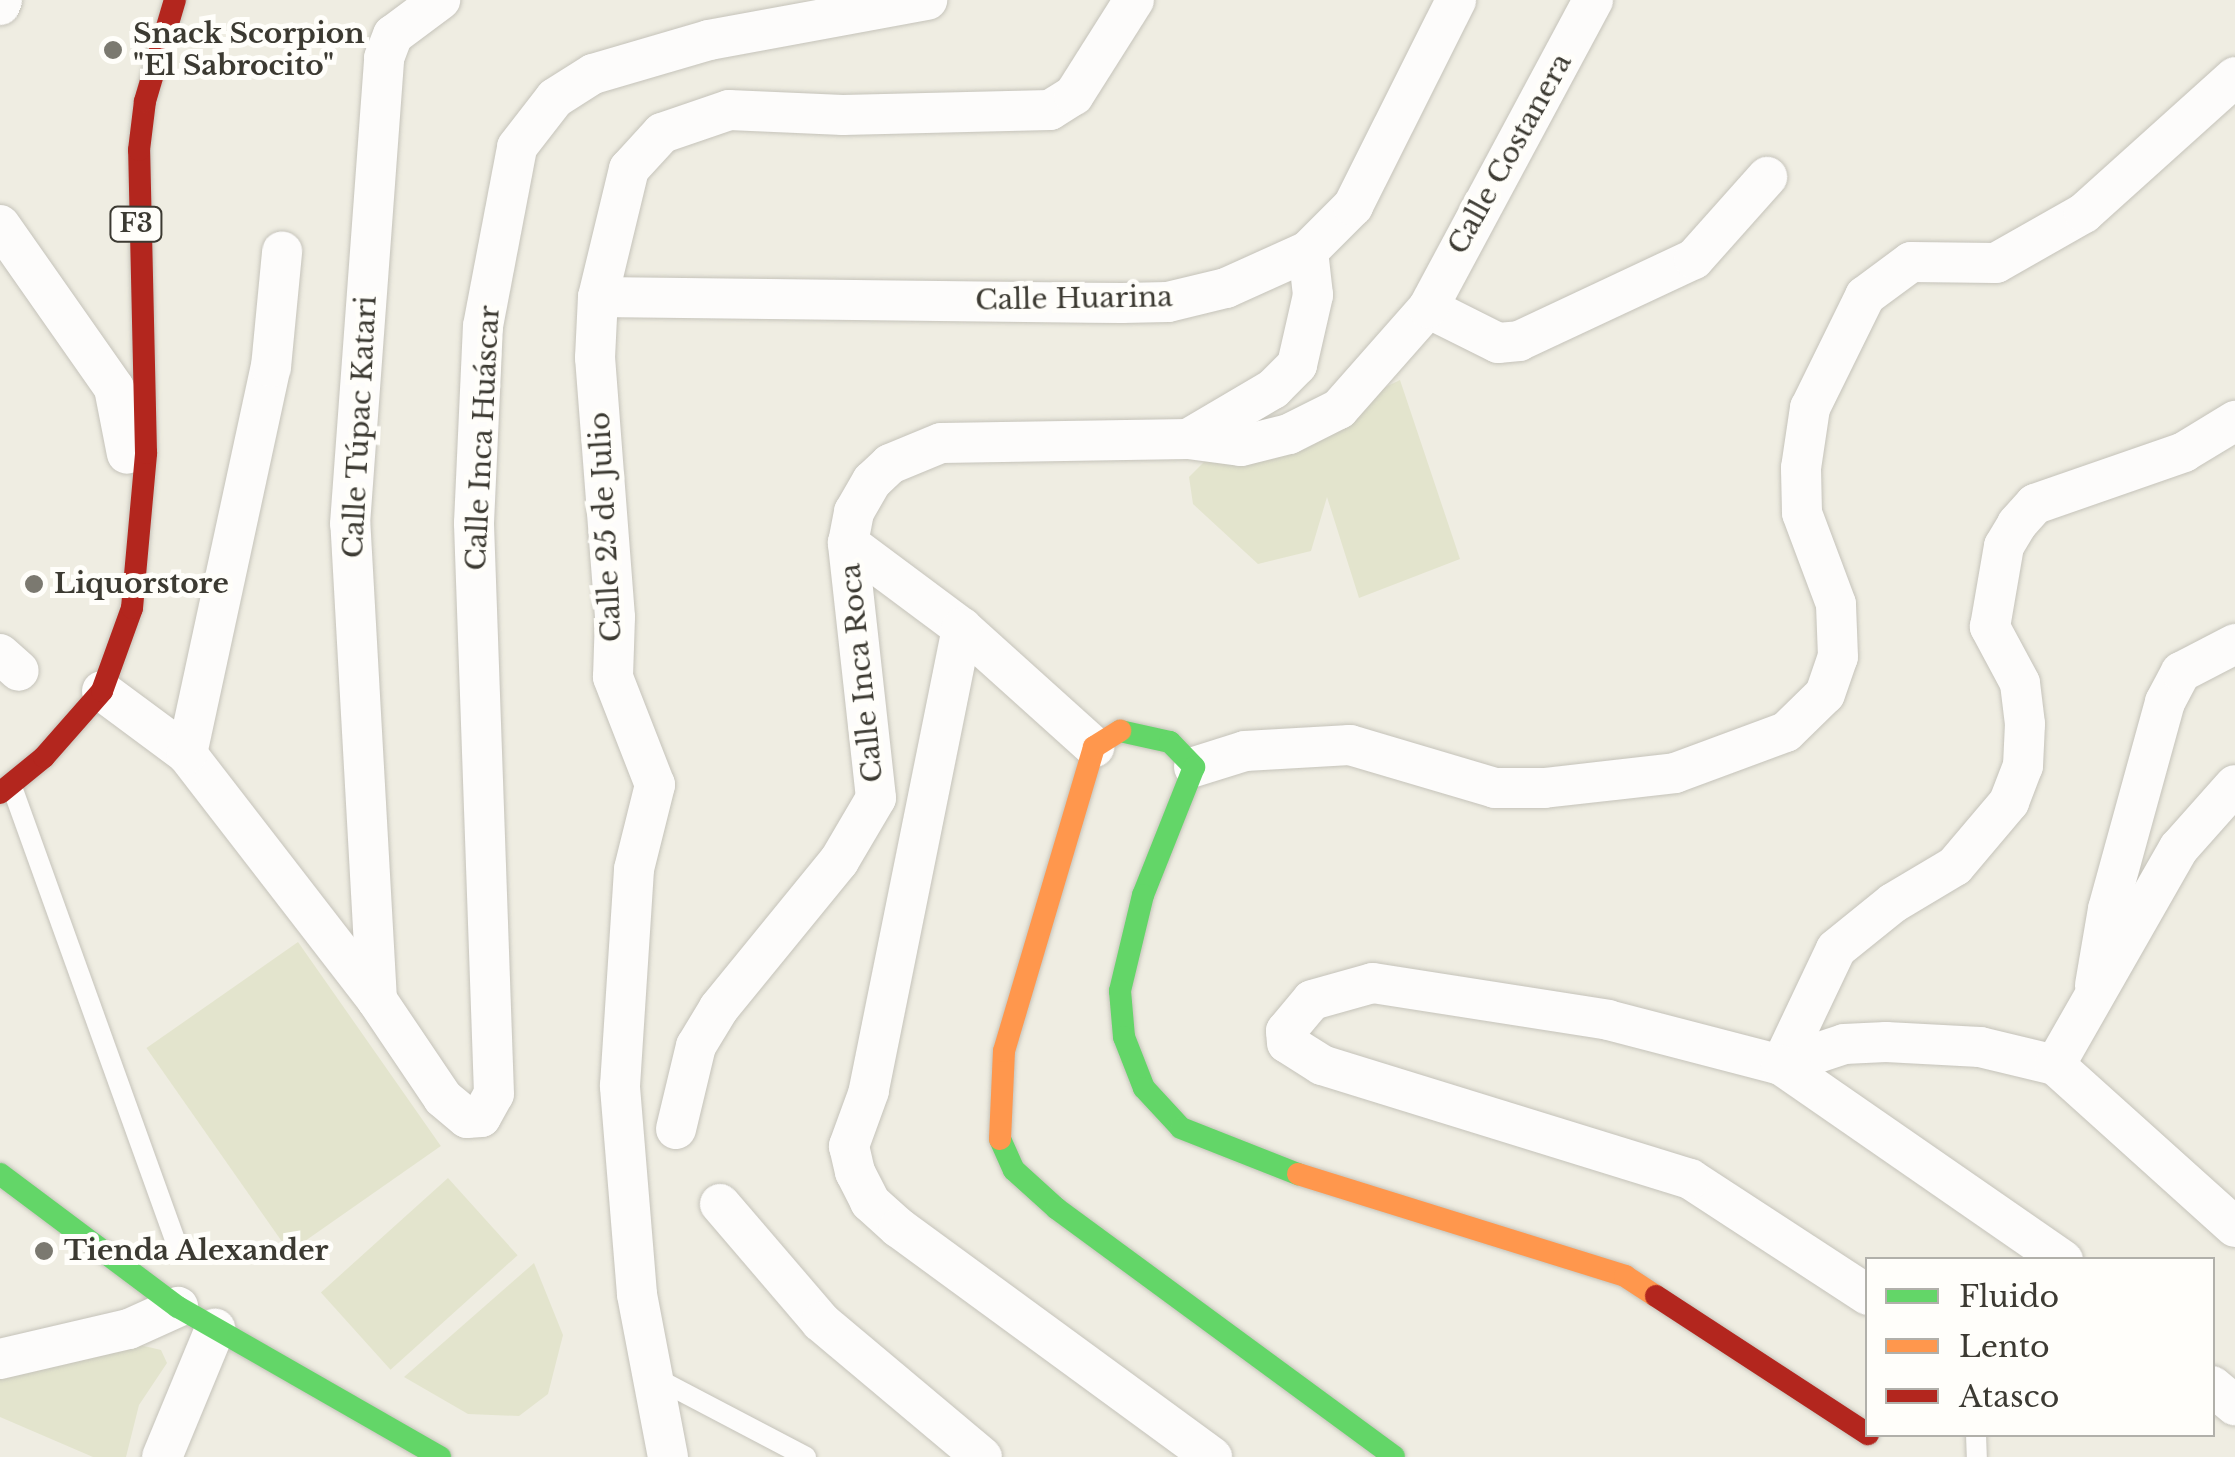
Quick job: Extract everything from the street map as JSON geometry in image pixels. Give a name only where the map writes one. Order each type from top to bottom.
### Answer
[{"type":"main road","name":"F3","points":[[6,789],[102,692],[132,608],[146,453],[136,233],[139,150],[145,100],[175,0]]},
{"type":"main road","points":[[1394,1457],[1057,1209],[1014,1170],[999,1136],[1004,1052],[1094,747],[1117,730],[1170,742],[1194,767],[1142,896],[1120,991],[1124,1036],[1144,1088],[1181,1128],[1246,1158],[1625,1276],[1865,1432]]},
{"type":"main road","points":[[0,1174],[178,1307],[440,1457]]},
{"type":"main road","points":[[1873,1437],[1896,1450]]},
{"type":"street","name":"Calle Túpac Katari","points":[[378,1000],[350,524],[384,58],[393,34],[440,0]]},
{"type":"street","name":"Calle Inca Huáscar","points":[[378,1000],[454,1110],[482,1117],[494,1094],[474,523],[484,326],[517,147],[556,98],[593,74],[709,40],[928,0]]},
{"type":"street","name":"Calle 25 de Julio","points":[[668,1457],[651,1375],[630,1226],[620,1086],[634,869],[654,785],[613,678],[615,618],[595,358],[598,297],[629,169],[662,133],[730,110],[842,115],[1050,110],[1084,82],[1134,0]]},
{"type":"street","name":"Calle Huarina","points":[[598,297],[1168,302],[1226,288],[1308,250],[1353,206],[1456,0]]},
{"type":"street","name":"Calle Costanera","points":[[1428,308],[1592,0]]},
{"type":"street","points":[[1194,767],[1245,751],[1350,745],[1495,788],[1544,788],[1675,772],[1786,732],[1825,694],[1838,657],[1836,604],[1802,512],[1801,468],[1810,408],[1866,296],[1910,262],[1996,263],[2084,213],[2235,77]]},
{"type":"street","points":[[1428,308],[1498,342],[1519,340],[1694,258],[1767,176]]},
{"type":"street","points":[[0,225],[114,388],[126,454],[146,453]]},
{"type":"street","points":[[1188,440],[1273,389],[1297,365],[1313,295],[1308,250]]},
{"type":"street","points":[[187,754],[271,367],[282,252]]},
{"type":"street","name":"Calle Inca Roca","points":[[676,1129],[696,1046],[711,1020],[840,861],[876,798],[848,542],[854,512],[872,481],[890,464],[941,443],[1188,440],[1241,446],[1289,434],[1339,409],[1428,308]]},
{"type":"street","points":[[1781,1065],[1836,948],[1892,903],[1955,866],[2009,802],[2022,766],[2025,724],[2020,683],[1990,627],[2004,546],[2017,524],[2036,504],[2184,452],[2235,421]]},
{"type":"street","points":[[848,542],[962,628],[1094,747]]},
{"type":"street","points":[[962,628],[869,1090],[849,1146],[855,1172],[870,1202],[899,1228],[1212,1457]]},
{"type":"street","points":[[2095,985],[2108,909],[2165,702],[2181,672],[2235,644]]},
{"type":"street","points":[[102,692],[187,754],[378,1000]]},
{"type":"street","points":[[2055,1065],[2095,985],[2179,848],[2235,785]]},
{"type":"street","points":[[1865,1293],[1690,1178],[1322,1065],[1287,1043],[1286,1031],[1312,1000],[1373,983],[1608,1020],[1781,1065],[2059,1257]]},
{"type":"street","points":[[1781,1065],[1844,1044],[1886,1042],[1980,1046],[2055,1065],[2235,1227]]},
{"type":"street","points":[[720,1204],[821,1322],[982,1457]]},
{"type":"street","points":[[0,1359],[129,1330],[178,1307]]},
{"type":"street","points":[[162,1457],[215,1329]]},
{"type":"street","points":[[2215,1388],[2235,1405]]},
{"type":"lane","points":[[6,789],[179,1250]]},
{"type":"lane","points":[[651,1375],[806,1457]]},
{"type":"green space","points":[[1400,380],[1460,559],[1359,598],[1327,497],[1311,551],[1258,564],[1193,504],[1189,477],[1207,459],[1300,429]]},
{"type":"green space","points":[[298,942],[441,1146],[289,1252],[146,1048]]},
{"type":"green space","points":[[448,1178],[518,1255],[391,1370],[321,1292]]},
{"type":"green space","points":[[534,1263],[563,1335],[548,1394],[519,1416],[468,1414],[404,1377]]},
{"type":"green space","points":[[140,1345],[161,1350],[167,1363],[139,1405],[126,1457],[93,1457],[0,1417],[0,1374]]},
{"type":"traffic: fast","points":[[1120,731],[1170,742],[1194,767],[1143,895],[1120,991],[1124,1037],[1144,1088],[1181,1128],[1298,1174]]},
{"type":"traffic: fast","points":[[1000,1139],[1014,1170],[1057,1209],[1394,1457]]},
{"type":"traffic: fast","points":[[0,1174],[178,1307],[440,1457]]},
{"type":"traffic: slow","points":[[1000,1139],[1004,1051],[1094,747],[1120,731]]},
{"type":"traffic: slow","points":[[1298,1174],[1625,1276],[1656,1296]]},
{"type":"traffic: jam","points":[[0,793],[44,757],[102,691],[132,608],[146,453],[139,150],[145,101],[175,0]]},
{"type":"traffic: jam","points":[[1656,1296],[1865,1432]]},
{"type":"place","name":"Snack Scorpion \"El Sabrocito\"","points":[[113,50]]},
{"type":"place","name":"Liquorstore","points":[[34,584]]},
{"type":"place","name":"Tienda Alexander","points":[[44,1251]]}]
